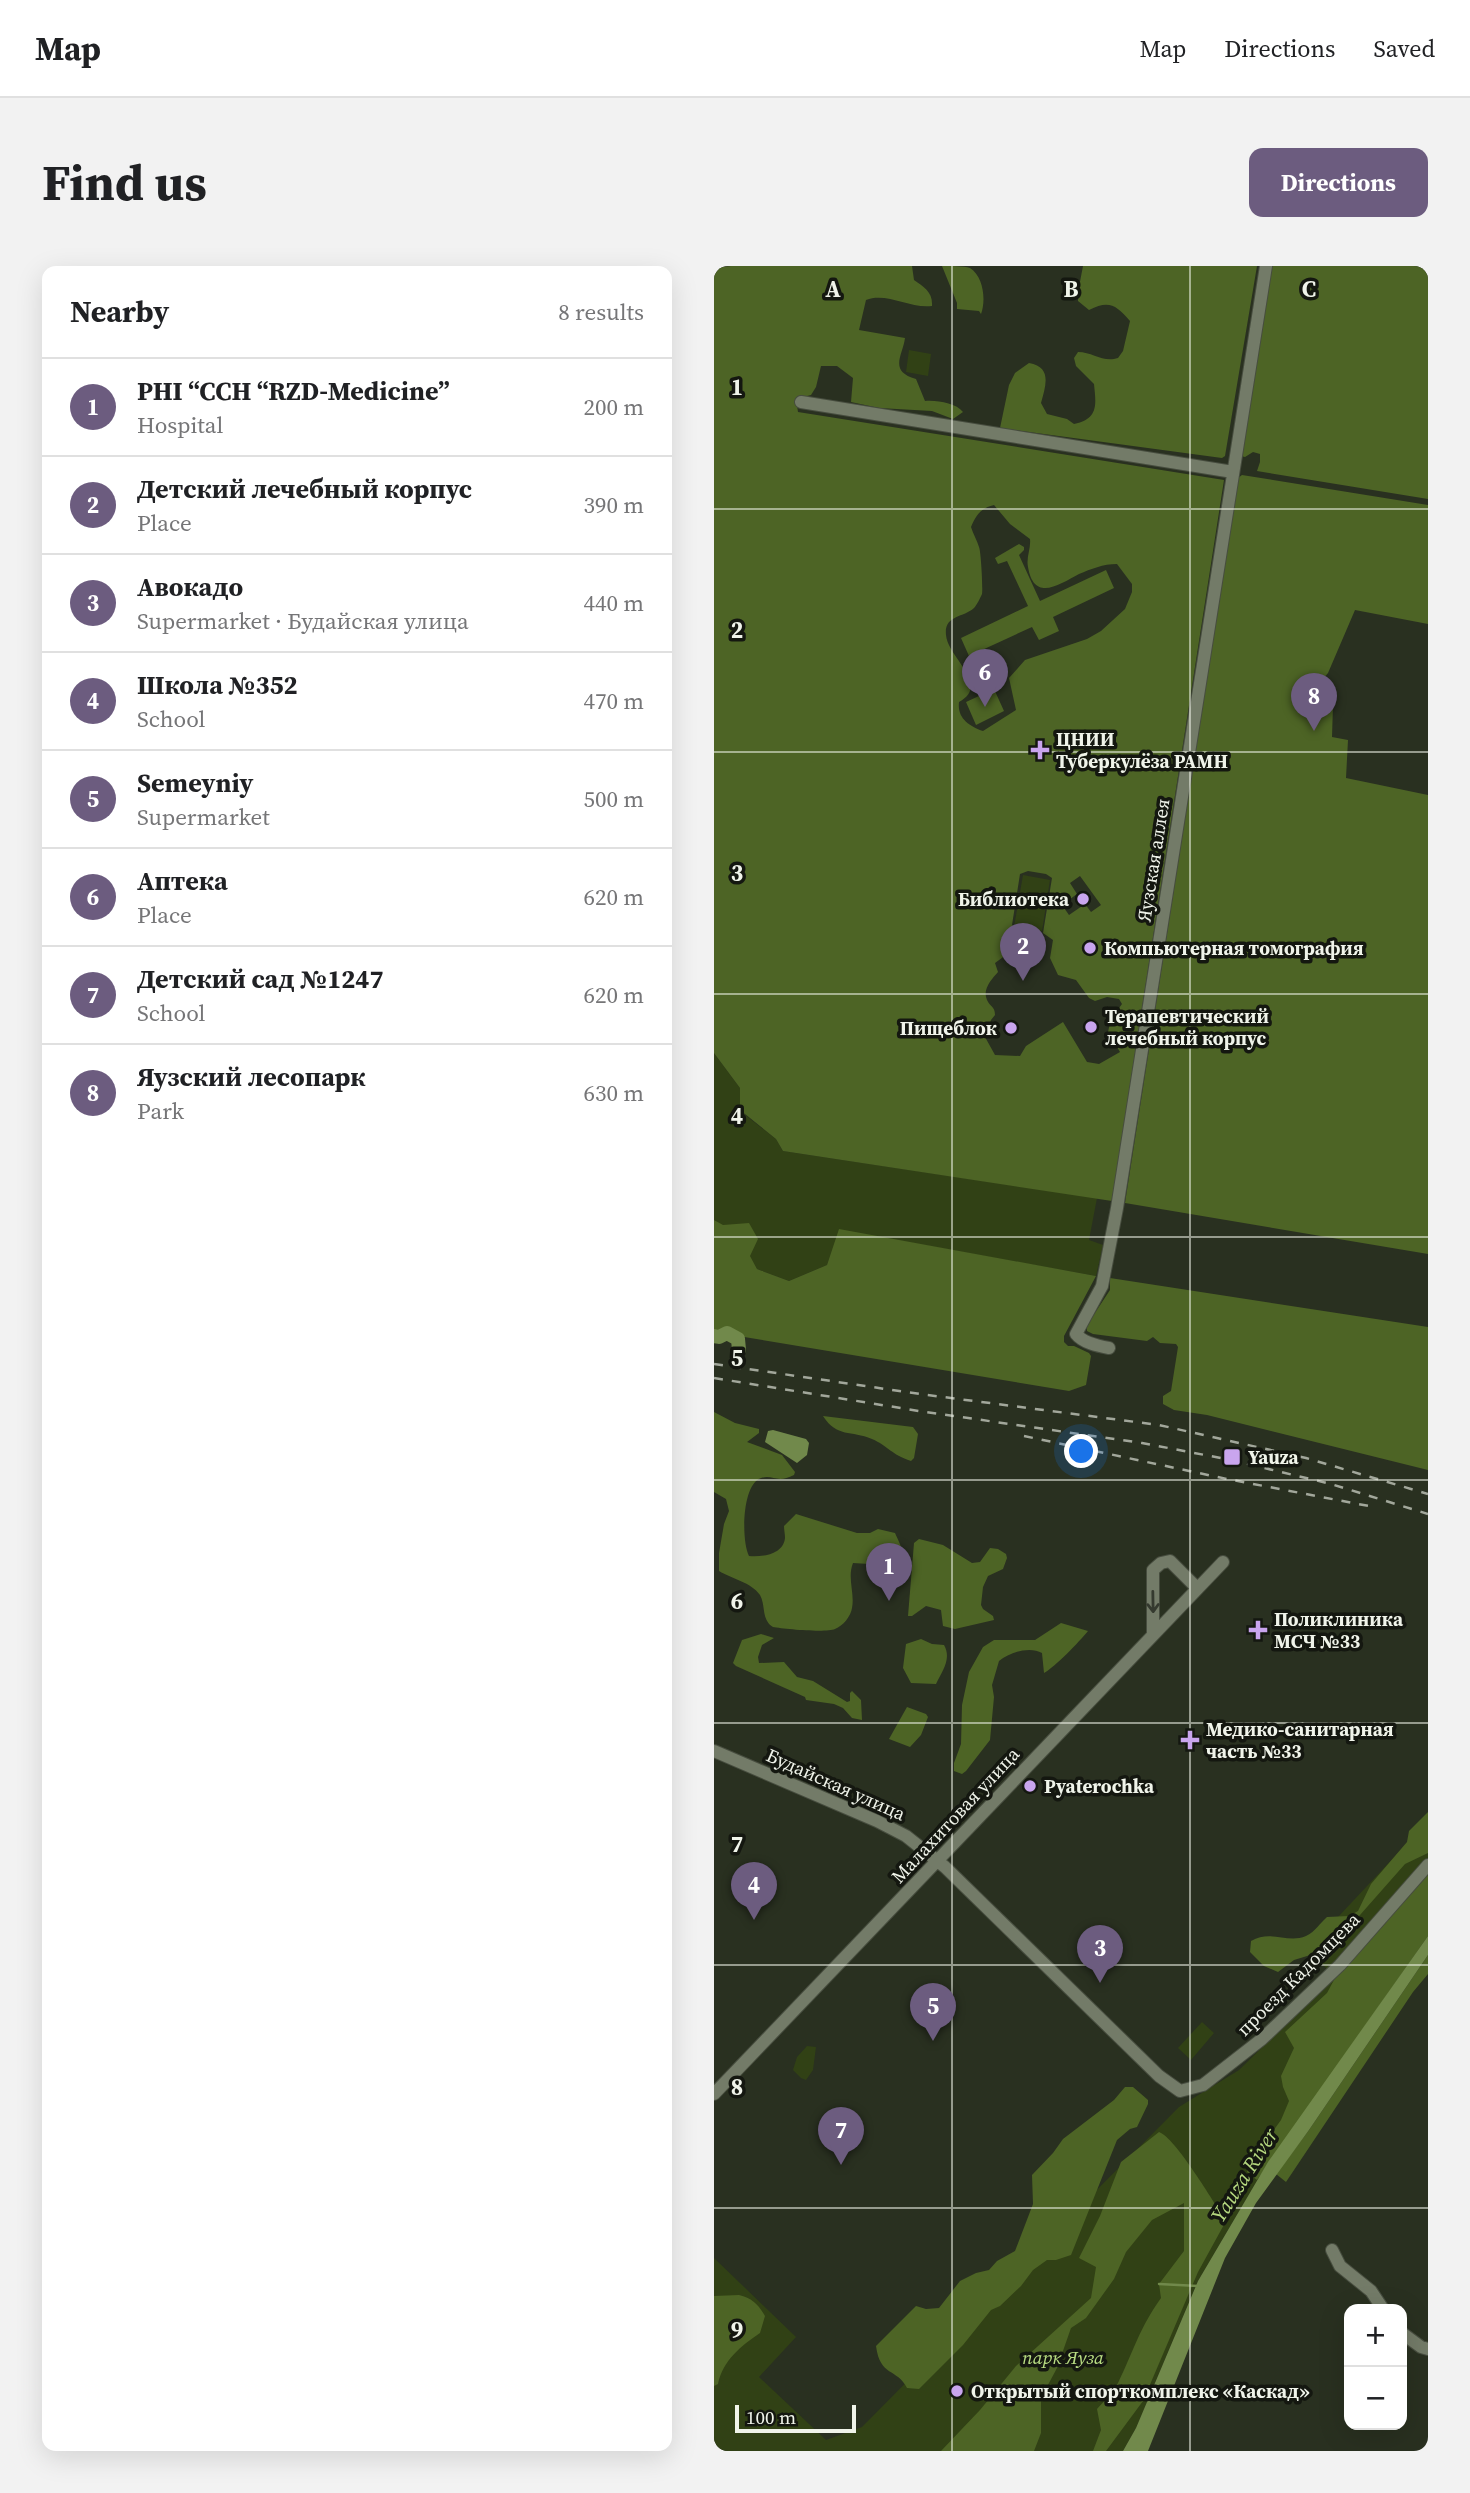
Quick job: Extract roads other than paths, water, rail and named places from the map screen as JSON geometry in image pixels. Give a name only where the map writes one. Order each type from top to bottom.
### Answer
[{"type":"street","name":"Яузская аллея","points":[[1109,1348],[1097,1346],[1076,1334],[1102,1286],[1117,1208],[1266,266]]},
{"type":"street","points":[[800,402],[1233,472]]},
{"type":"street","points":[[1153,1634],[1153,1570],[1161,1563],[1170,1561],[1197,1588]]},
{"type":"street","name":"Малахитовая улица","points":[[714,2094],[1223,1562]]},
{"type":"street","name":"Будайская улица","points":[[714,1751],[906,1836],[938,1861],[1159,2076],[1180,2091]]},
{"type":"street","name":"проезд Кадомцева","points":[[1180,2091],[1203,2085],[1262,2039],[1340,1965],[1428,1864]]},
{"type":"street","points":[[1332,2250],[1340,2266],[1371,2291],[1380,2304]]},
{"type":"street","points":[[1407,2337],[1428,2349]]},
{"type":"waterway","points":[[714,1336],[727,1333],[738,1339],[739,1350]]},
{"type":"waterway","points":[[714,1339],[738,1339]]},
{"type":"waterway","points":[[1159,2284],[1198,2286]]},
{"type":"railway","points":[[714,1364],[1159,1425],[1306,1458],[1428,1494]]},
{"type":"railway","points":[[714,1378],[1142,1443],[1231,1460],[1331,1484],[1428,1514]]},
{"type":"railway","points":[[1024,1436],[1374,1507]]},
{"type":"place","name":"Аптека","points":[[985,707]]},
{"type":"place","name":"Яузский лесопарк","points":[[1314,731]]},
{"type":"place","name":"ЦНИИ Туберкулёза РАМН","points":[[1040,750]]},
{"type":"place","name":"Библиотека","points":[[1083,899]]},
{"type":"place","name":"Компьютерная томография","points":[[1090,948]]},
{"type":"place","name":"Детский лечебный корпус","points":[[1023,981]]},
{"type":"place","name":"Терапевтический лечебный корпус","points":[[1091,1027]]},
{"type":"place","name":"Пищеблок","points":[[1011,1028]]},
{"type":"place","name":"Yauza","points":[[1232,1457]]},
{"type":"place","name":"PHI “CCH “RZD-Medicine”","points":[[889,1601]]},
{"type":"place","name":"Поликлиника МСЧ №33","points":[[1258,1630]]},
{"type":"place","name":"Медико-санитарная часть №33","points":[[1190,1740]]},
{"type":"place","name":"Pyaterochka","points":[[1030,1786]]},
{"type":"place","name":"Школа №352","points":[[754,1920]]},
{"type":"place","name":"Авокадо","points":[[1100,1983]]},
{"type":"place","name":"Semeyniy","points":[[933,2041]]},
{"type":"place","name":"Детский сад №1247","points":[[841,2165]]},
{"type":"place","name":"Открытый спорткомплекс «Каскад»","points":[[957,2391]]},
{"type":"water label","name":"Yauza River","points":[[1244,2175]]},
{"type":"park label","name":"парк Яуза","points":[[1063,2357]]}]
